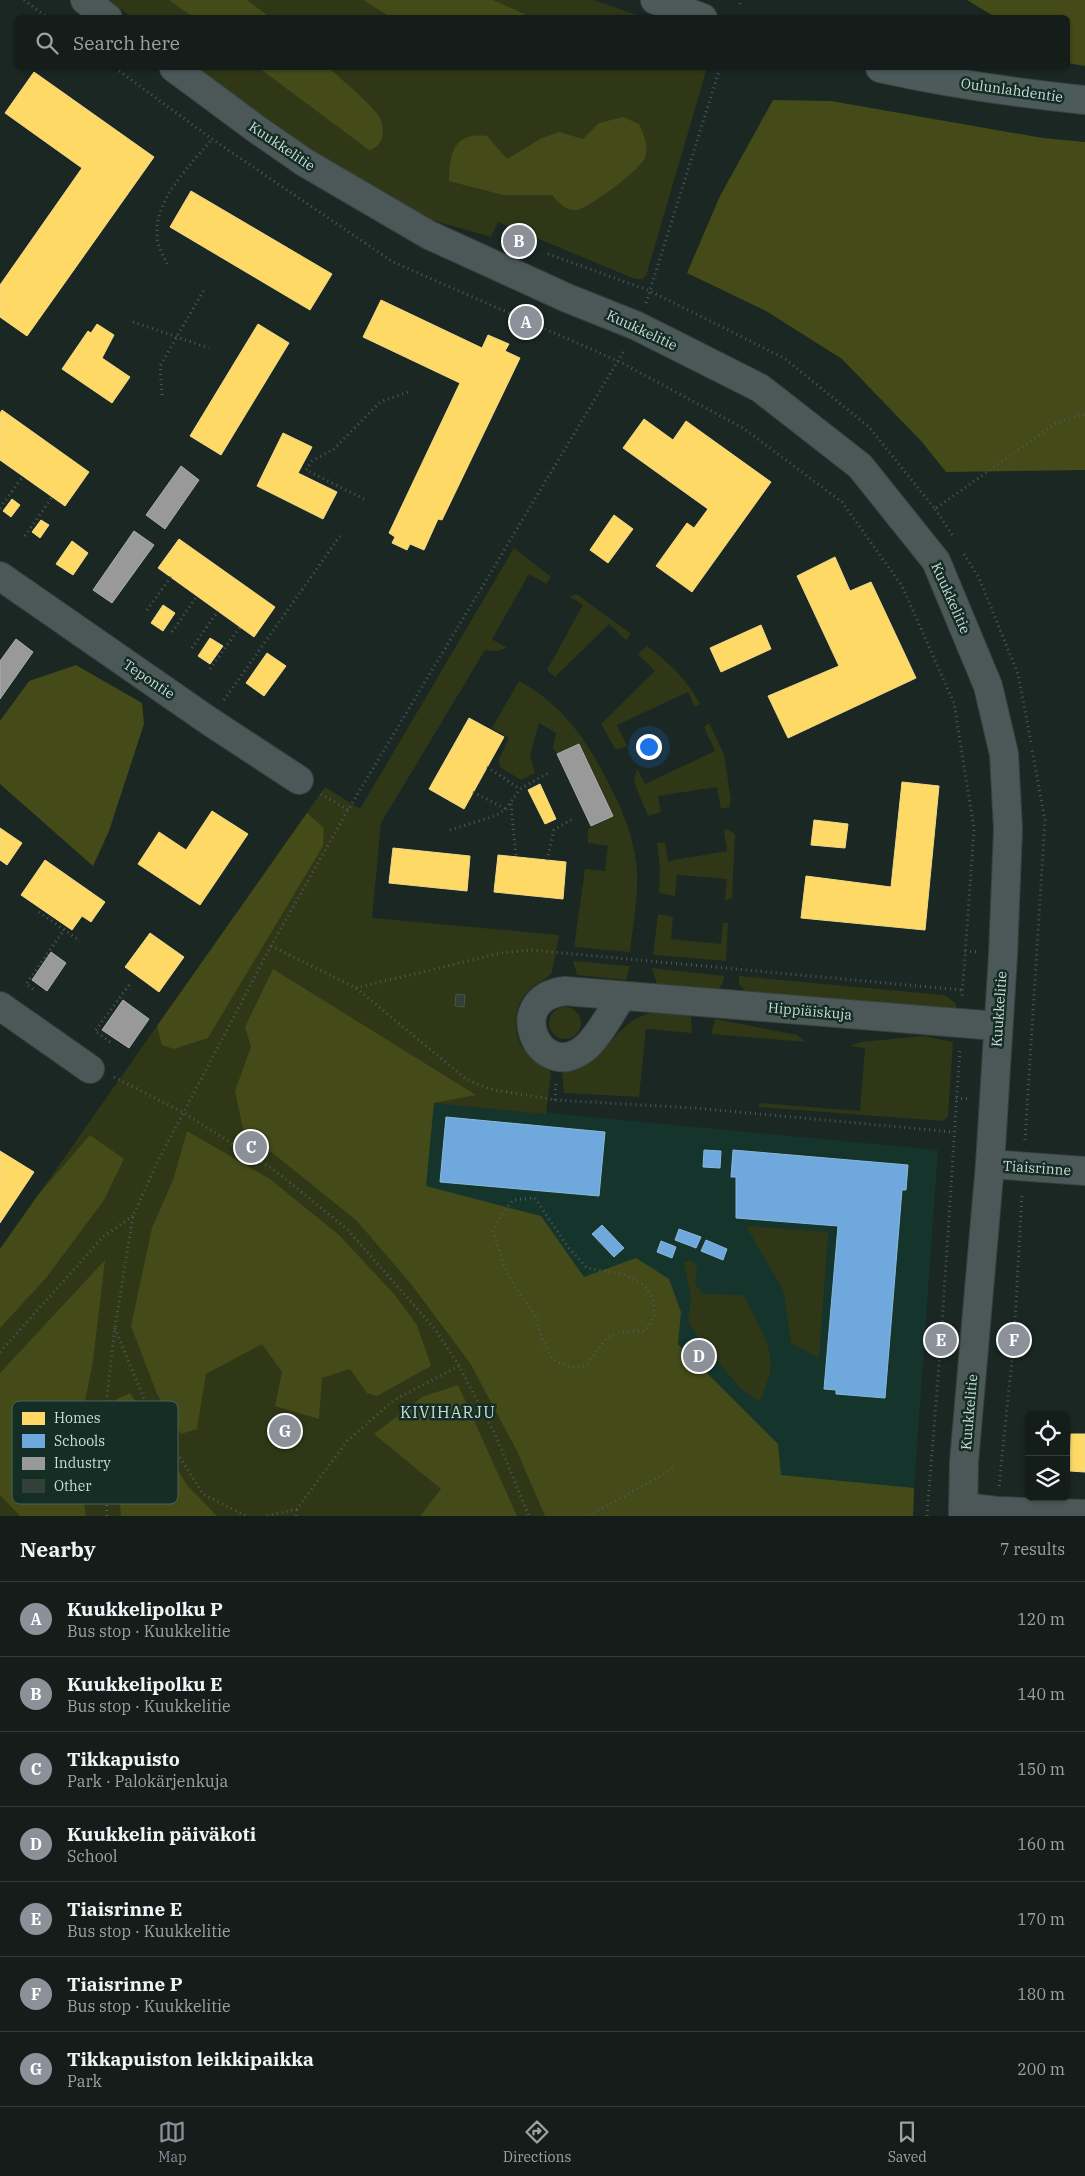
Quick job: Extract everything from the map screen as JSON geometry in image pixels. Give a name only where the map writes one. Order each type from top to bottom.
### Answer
[{"type":"main road","points":[[655,0],[695,15]]},
{"type":"main road","name":"Oulunlahdentie","points":[[889,70],[1031,94],[1085,100]]},
{"type":"street","points":[[85,0],[104,15]]},
{"type":"street","name":"Kuukkelitie","points":[[177,70],[254,128],[304,162],[429,235],[567,298],[637,326],[760,388],[860,466],[936,561],[988,686],[1004,754],[1008,829],[1003,955],[997,1026],[990,1164],[965,1452],[963,1511]]},
{"type":"street","name":"Tepontie","points":[[0,576],[209,721],[299,780]]},
{"type":"street","name":"Hippiäiskuja","points":[[622,996],[997,1026]]},
{"type":"street","points":[[0,1006],[90,1069]]},
{"type":"street","name":"Tiaisrinne","points":[[990,1164],[1085,1171]]},
{"type":"street","points":[[963,1511],[1085,1514]]},
{"type":"path","points":[[24,0],[44,15]]},
{"type":"path","points":[[118,70],[212,139],[393,262],[618,361],[743,428],[842,502],[902,586],[954,703],[974,829],[962,990],[962,1023],[953,1132],[941,1340],[927,1516]]},
{"type":"path","points":[[106,1401],[115,1327],[133,1216],[271,946],[348,810],[618,361],[637,326],[650,291],[719,70]]},
{"type":"path","points":[[167,264],[156,235],[158,220],[173,187],[212,139]]},
{"type":"path","points":[[548,254],[650,291],[784,358],[868,427],[935,509],[1056,423],[1085,414]]},
{"type":"path","points":[[162,395],[160,366],[179,337],[205,288]]},
{"type":"path","points":[[133,322],[209,348]]},
{"type":"path","points":[[364,499],[306,470],[312,461],[334,449],[380,402],[411,391]]},
{"type":"path","points":[[0,508],[23,476]]},
{"type":"path","points":[[25,536],[52,497]]},
{"type":"path","points":[[209,721],[340,536]]},
{"type":"path","points":[[147,610],[171,577]]},
{"type":"path","points":[[172,632],[197,596]]},
{"type":"path","points":[[192,648],[218,611]]},
{"type":"path","points":[[210,669],[240,627]]},
{"type":"path","points":[[487,767],[520,789]]},
{"type":"path","points":[[450,830],[495,816],[506,809],[520,789],[550,772]]},
{"type":"path","points":[[299,780],[348,810]]},
{"type":"path","points":[[473,792],[506,809]]},
{"type":"path","points":[[511,803],[516,857]]},
{"type":"path","points":[[547,860],[554,830],[572,820]]},
{"type":"path","points":[[39,912],[80,941]]},
{"type":"path","points":[[33,989],[26,984],[64,930]]},
{"type":"path","points":[[271,946],[356,988],[466,1079],[497,1091],[555,1100],[696,1108],[953,1132]]},
{"type":"path","points":[[356,988],[501,953],[531,950],[962,990]]},
{"type":"path","points":[[110,1042],[95,1031],[130,984]]},
{"type":"path","points":[[90,1069],[109,1075],[184,1113],[277,1172],[347,1229],[435,1329],[459,1366],[496,1434],[529,1516]]},
{"type":"path","points":[[535,1198],[568,1247],[587,1268],[622,1274],[644,1285],[654,1301],[654,1318],[645,1331],[621,1332],[608,1337],[585,1366],[570,1366],[552,1359],[543,1341],[536,1315],[515,1287],[504,1265],[493,1231],[501,1215],[514,1200],[535,1198]]},
{"type":"path","points":[[0,1352],[104,1236],[133,1216]]},
{"type":"path","points":[[115,1327],[145,1401]]},
{"type":"path","points":[[296,1516],[296,1509],[347,1441],[394,1400],[459,1366]]},
{"type":"path","points":[[178,1455],[203,1494],[246,1516]]},
{"type":"path","points":[[588,1516],[674,1468]]},
{"type":"path","points":[[267,1516],[296,1509]]},
{"type":"shaded area","points":[[109,0],[594,0],[636,15],[128,15]]},
{"type":"shaded area","points":[[200,70],[706,70],[646,276],[642,279],[635,279],[498,222],[491,237],[432,220],[309,148]]},
{"type":"shaded area","points":[[514,548],[551,577],[546,584],[529,574],[492,639],[507,648],[497,651],[485,650],[381,823],[372,918],[559,935],[552,972],[525,994],[516,1016],[517,1033],[523,1048],[551,1073],[546,1114],[434,1103],[418,1260],[533,1452],[914,1488],[913,1516],[0,1516],[0,1249],[325,787],[360,809]]},
{"type":"shaded area","points":[[578,595],[631,634],[626,640],[609,624],[555,677],[547,670],[583,605],[570,597]]},
{"type":"shaded area","points":[[647,646],[677,672],[689,686],[700,704],[695,707],[688,692],[617,725],[627,746],[616,750],[601,724],[655,671],[638,654]]},
{"type":"shaded area","points":[[519,681],[535,690],[572,724],[600,766],[622,810],[632,840],[637,872],[636,906],[630,952],[574,947],[585,869],[605,871],[608,846],[588,843],[588,829],[613,816],[579,744],[557,754],[553,748],[556,733],[539,723],[530,756],[535,773],[521,780],[500,767],[499,759],[509,738],[492,728]]},
{"type":"shaded area","points":[[709,723],[724,754],[731,801],[729,807],[721,809],[717,787],[658,796],[661,812],[648,816],[634,782],[637,769],[645,784],[715,751],[704,727]]},
{"type":"shaded area","points":[[727,829],[735,834],[732,898],[725,901],[727,879],[677,875],[675,896],[659,893],[660,869],[657,843],[665,842],[668,861],[727,851],[724,830]]},
{"type":"shaded area","points":[[658,914],[673,917],[671,939],[721,944],[723,923],[728,923],[726,961],[653,955]]},
{"type":"shaded area","points":[[573,961],[630,966],[626,980],[577,975]]},
{"type":"shaded area","points":[[652,968],[724,976],[719,989],[657,984]]},
{"type":"shaded area","points":[[739,976],[944,995],[956,1003],[956,1008],[945,1010],[746,992],[739,984]]},
{"type":"shaded area","points":[[565,1007],[577,1011],[581,1023],[577,1035],[565,1039],[553,1035],[549,1023],[553,1011]]},
{"type":"shaded area","points":[[655,1012],[691,1015],[692,1033],[646,1029],[639,1097],[564,1093],[562,1075],[564,1072],[580,1067],[592,1060],[629,1024],[640,1017]]},
{"type":"shaded area","points":[[715,1019],[797,1035],[806,1042],[711,1034]]},
{"type":"shaded area","points":[[924,1036],[953,1042],[948,1116],[943,1121],[759,1107],[759,1103],[860,1111],[865,1048],[850,1046],[861,1042]]},
{"type":"shaded area","points":[[434,1102],[938,1150],[914,1488],[533,1452],[418,1260]]},
{"type":"shaded area","points":[[746,1226],[828,1232],[819,1358],[791,1343],[784,1292]]},
{"type":"shaded area","points":[[692,1261],[697,1268],[695,1284],[703,1294],[743,1295],[758,1322],[769,1352],[770,1362],[769,1376],[760,1402],[741,1389],[699,1339],[688,1321],[691,1298],[684,1262]]},
{"type":"green space","points":[[169,0],[247,0],[267,15],[190,15]]},
{"type":"green space","points":[[363,0],[493,0],[527,15],[387,15]]},
{"type":"green space","points":[[967,0],[1085,0],[1085,66],[1070,63],[1070,15],[992,15]]},
{"type":"green space","points":[[262,70],[331,70],[374,109],[381,120],[383,131],[381,141],[369,150]]},
{"type":"green space","points":[[773,100],[831,101],[1043,138],[1085,142],[1085,470],[946,472],[922,442],[842,359],[766,311],[687,273],[720,196]]},
{"type":"green space","points":[[623,117],[639,124],[646,145],[645,158],[634,171],[614,188],[583,208],[573,210],[566,208],[552,195],[503,195],[449,181],[452,153],[460,141],[467,137],[487,136],[507,159],[540,139],[559,132],[583,139],[599,123]]},
{"type":"green space","points":[[76,665],[142,703],[144,724],[109,831],[93,866],[0,784],[0,721],[29,681]]},
{"type":"green space","points":[[307,813],[324,828],[323,846],[208,1038],[174,1049],[162,1045],[157,1026]]},
{"type":"green space","points":[[273,969],[476,1095],[434,1103],[426,1186],[541,1216],[584,1277],[636,1258],[669,1279],[681,1312],[678,1344],[778,1444],[781,1475],[914,1488],[913,1516],[545,1516],[517,1451],[470,1363],[411,1284],[357,1221],[243,1129],[235,1091],[251,1047],[245,1027]]},
{"type":"green space","points":[[187,1131],[270,1179],[339,1235],[394,1294],[417,1325],[431,1366],[377,1396],[367,1393],[350,1369],[322,1378],[319,1419],[275,1406],[282,1372],[262,1344],[206,1374],[197,1429],[181,1434],[178,1429],[178,1401],[161,1401],[131,1326],[152,1228],[173,1180]]},
{"type":"green space","points":[[90,1135],[124,1159],[104,1200],[46,1278],[0,1328],[0,1249],[38,1195]]},
{"type":"green space","points":[[105,1260],[93,1361],[85,1401],[12,1401],[12,1504],[84,1504],[86,1516],[20,1516],[0,1495],[0,1373]]},
{"type":"green space","points":[[458,1385],[517,1516],[420,1516],[441,1489],[374,1434],[422,1397]]},
{"type":"green space","points":[[130,1393],[135,1401],[117,1401],[117,1399]]},
{"type":"green space","points":[[178,1470],[187,1485],[217,1516],[121,1516],[120,1504],[178,1504]]},
{"type":"building: Homes","points":[[34,72],[154,157],[27,336],[0,317],[0,285],[82,168],[5,113]]},
{"type":"building: Homes","points":[[191,191],[332,274],[310,310],[170,227]]},
{"type":"building: Homes","points":[[381,300],[482,348],[488,335],[509,344],[505,351],[520,358],[442,520],[438,519],[424,550],[410,544],[407,550],[392,543],[395,537],[389,533],[460,383],[363,337]]},
{"type":"building: Homes","points":[[97,324],[114,335],[102,358],[130,377],[112,403],[62,369],[88,331],[91,333]]},
{"type":"building: Homes","points":[[258,324],[289,343],[221,455],[190,436]]},
{"type":"building: Homes","points":[[2,410],[89,472],[65,506],[0,460],[0,413]]},
{"type":"building: Homes","points":[[644,419],[673,440],[686,421],[771,482],[692,592],[656,566],[687,523],[694,528],[708,509],[623,448]]},
{"type":"building: Homes","points":[[283,433],[312,447],[298,473],[337,492],[323,519],[257,486]]},
{"type":"building: Homes","points":[[12,499],[20,505],[11,517],[3,511]]},
{"type":"building: Homes","points":[[614,515],[633,529],[608,563],[590,550]]},
{"type":"building: Homes","points":[[41,520],[49,525],[40,538],[32,532]]},
{"type":"building: Homes","points":[[179,539],[275,607],[254,637],[158,568]]},
{"type":"building: Homes","points":[[72,541],[88,553],[73,575],[56,564]]},
{"type":"building: Homes","points":[[835,557],[850,591],[871,582],[916,678],[788,738],[768,696],[839,666],[797,576]]},
{"type":"building: Homes","points":[[163,605],[175,613],[163,631],[151,623]]},
{"type":"building: Homes","points":[[761,625],[771,649],[721,672],[710,648]]},
{"type":"building: Homes","points":[[210,638],[223,646],[210,664],[198,656]]},
{"type":"building: Homes","points":[[267,653],[286,666],[264,696],[246,683]]},
{"type":"building: Homes","points":[[469,718],[504,737],[464,809],[429,789]]},
{"type":"building: Homes","points":[[902,782],[939,786],[925,930],[801,918],[806,876],[891,887]]},
{"type":"building: Homes","points":[[540,784],[556,819],[545,824],[528,790]]},
{"type":"building: Homes","points":[[212,811],[248,834],[200,905],[138,864],[159,832],[186,850]]},
{"type":"building: Homes","points":[[814,820],[848,824],[845,848],[811,845]]},
{"type":"building: Homes","points":[[0,828],[22,843],[7,865],[0,860]]},
{"type":"building: Homes","points":[[393,848],[470,856],[467,891],[389,883]]},
{"type":"building: Homes","points":[[498,855],[566,862],[563,899],[494,892]]},
{"type":"building: Homes","points":[[45,860],[105,902],[91,922],[82,916],[72,930],[21,895]]},
{"type":"building: Homes","points":[[150,933],[184,957],[159,992],[125,967]]},
{"type":"building: Homes","points":[[0,1151],[34,1172],[0,1223]]},
{"type":"building: Homes","points":[[1071,1434],[1085,1434],[1085,1472],[1070,1471]]},
{"type":"building: Schools","points":[[446,1117],[605,1132],[599,1196],[440,1182]]},
{"type":"building: Schools","points":[[704,1150],[721,1151],[720,1168],[703,1167]]},
{"type":"building: Schools","points":[[733,1150],[908,1165],[906,1190],[902,1190],[885,1398],[836,1394],[836,1390],[824,1389],[838,1226],[736,1218],[736,1177],[731,1177]]},
{"type":"building: Schools","points":[[602,1225],[624,1248],[614,1257],[592,1234]]},
{"type":"building: Schools","points":[[679,1229],[701,1237],[696,1248],[675,1240]]},
{"type":"building: Schools","points":[[706,1240],[727,1249],[723,1260],[701,1251]]},
{"type":"building: Schools","points":[[661,1241],[676,1247],[672,1258],[657,1252]]},
{"type":"building: Industry","points":[[181,466],[199,480],[165,529],[146,515]]},
{"type":"building: Industry","points":[[134,531],[154,545],[112,603],[93,590]]},
{"type":"building: Industry","points":[[16,639],[33,652],[0,699],[0,661]]},
{"type":"building: Industry","points":[[579,744],[613,816],[591,826],[557,754]]},
{"type":"building: Industry","points":[[51,952],[66,963],[47,991],[32,980]]},
{"type":"building: Industry","points":[[123,1000],[149,1019],[129,1048],[102,1030]]},
{"type":"building: Other","points":[[456,994],[465,995],[464,1007],[455,1006]]},
{"type":"place","name":"Kuukkelipolku E","points":[[519,241]]},
{"type":"place","name":"Kuukkelipolku P","points":[[526,322]]},
{"type":"place","name":"Tikkapuisto","points":[[251,1147]]},
{"type":"place","name":"Tiaisrinne E","points":[[941,1340]]},
{"type":"place","name":"Tiaisrinne P","points":[[1014,1340]]},
{"type":"place","name":"Kuukkelin päiväkoti","points":[[699,1356]]},
{"type":"place","name":"Tikkapuiston leikkipaikka","points":[[285,1431]]},
{"type":"district","name":"KIVIHARJU","points":[[448,1412]]}]
